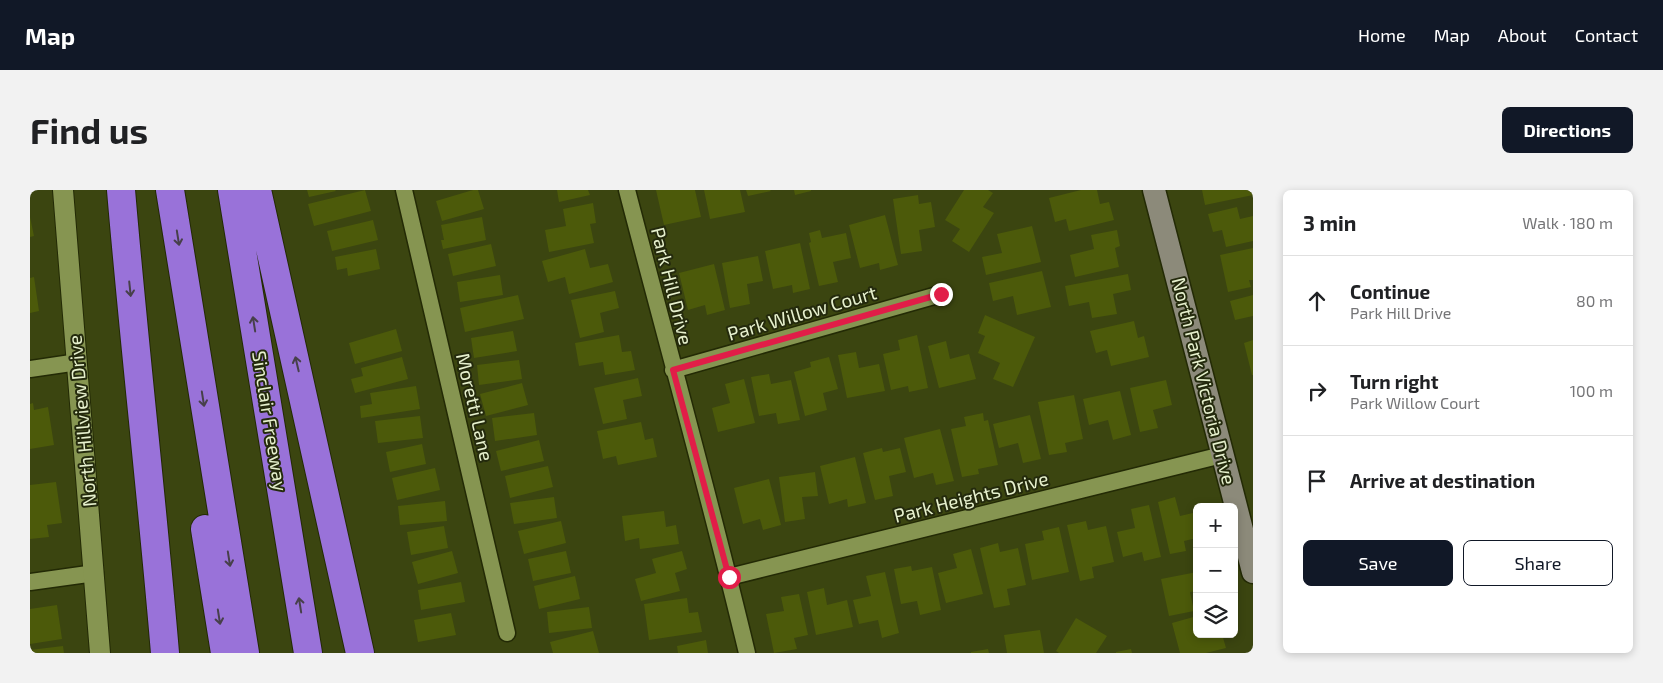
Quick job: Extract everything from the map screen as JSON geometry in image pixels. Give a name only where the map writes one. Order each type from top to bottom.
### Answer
[{"type":"highway","points":[[121,190],[128,273],[144,414],[165,653]]},
{"type":"highway","points":[[151,190],[225,653]]},
{"type":"highway","points":[[170,190],[245,653]]},
{"type":"highway","name":"Sinclair Freeway","points":[[232,190],[308,653]]},
{"type":"highway","points":[[257,190],[308,412],[360,653]]},
{"type":"highway","points":[[308,412],[347,653]]},
{"type":"highway","points":[[144,414],[184,653]]},
{"type":"main road","name":"North Park Victoria Drive","points":[[1154,190],[1253,572]]},
{"type":"street","name":"North Hillview Drive","points":[[62,190],[78,362],[100,653]]},
{"type":"street","name":"Moretti Lane","points":[[404,190],[507,633]]},
{"type":"street","name":"Park Hill Drive","points":[[627,190],[729,577],[747,653]]},
{"type":"street","name":"Park Willow Court","points":[[673,370],[941,294]]},
{"type":"street","points":[[30,370],[78,362]]},
{"type":"street","name":"Park Heights Drive","points":[[729,577],[1222,455]]},
{"type":"street","points":[[30,582],[95,573]]},
{"type":"building","points":[[307,190],[335,190],[336,191],[309,197]]},
{"type":"building","points":[[365,190],[371,211],[314,226],[308,204]]},
{"type":"building","points":[[478,190],[484,209],[442,221],[436,201]]},
{"type":"building","points":[[557,190],[588,190],[590,195],[559,202]]},
{"type":"building","points":[[656,190],[695,190],[701,217],[664,225]]},
{"type":"building","points":[[704,190],[740,190],[745,212],[710,219]]},
{"type":"building","points":[[746,190],[770,190],[771,191],[748,196]]},
{"type":"building","points":[[794,190],[811,190],[811,191],[795,195]]},
{"type":"building","points":[[964,190],[988,190],[993,193],[983,207],[994,213],[969,252],[952,241],[960,229],[945,220]]},
{"type":"building","points":[[1081,190],[1097,190],[1100,204],[1109,202],[1114,220],[1069,231],[1066,219],[1055,222],[1049,198]]},
{"type":"building","points":[[1202,190],[1253,190],[1253,195],[1205,205]]},
{"type":"building","points":[[918,195],[919,204],[931,202],[935,227],[919,230],[922,251],[901,254],[893,199]]},
{"type":"building","points":[[593,203],[596,223],[590,224],[594,243],[549,252],[545,230],[566,226],[563,209]]},
{"type":"building","points":[[1237,207],[1240,219],[1253,216],[1253,241],[1226,247],[1222,230],[1213,232],[1208,214]]},
{"type":"building","points":[[885,215],[898,265],[880,270],[879,263],[860,268],[849,225]]},
{"type":"building","points":[[30,217],[34,236],[30,237]]},
{"type":"building","points":[[482,217],[486,240],[443,249],[441,240],[444,240],[441,225]]},
{"type":"building","points":[[373,220],[378,240],[332,251],[327,231]]},
{"type":"building","points":[[1032,226],[1041,262],[986,275],[982,257],[1002,253],[997,234]]},
{"type":"building","points":[[820,230],[822,238],[846,233],[851,258],[833,262],[838,282],[819,286],[809,243],[811,242],[809,233]]},
{"type":"building","points":[[1117,230],[1120,246],[1115,248],[1119,267],[1075,277],[1070,255],[1094,249],[1091,235]]},
{"type":"building","points":[[800,243],[810,289],[793,293],[792,285],[773,289],[765,251]]},
{"type":"building","points":[[491,244],[496,266],[453,276],[448,254]]},
{"type":"building","points":[[1253,248],[1253,280],[1249,280],[1251,287],[1228,292],[1220,255]]},
{"type":"building","points":[[376,249],[380,269],[348,276],[347,268],[337,270],[335,257]]},
{"type":"building","points":[[585,249],[590,268],[608,264],[613,282],[569,294],[565,277],[548,282],[542,261]]},
{"type":"building","points":[[758,256],[763,281],[747,284],[750,304],[730,308],[722,263]]},
{"type":"building","points":[[714,264],[725,310],[707,315],[705,305],[688,310],[679,273]]},
{"type":"building","points":[[1042,271],[1051,307],[1017,315],[1013,296],[993,301],[989,283]]},
{"type":"building","points":[[1128,274],[1131,290],[1113,294],[1117,314],[1092,318],[1089,302],[1069,306],[1065,286]]},
{"type":"building","points":[[500,275],[503,295],[460,302],[457,282]]},
{"type":"building","points":[[34,277],[39,311],[30,313],[30,278]]},
{"type":"building","points":[[615,291],[619,308],[600,313],[604,332],[580,338],[571,300]]},
{"type":"building","points":[[518,295],[524,319],[465,332],[460,308]]},
{"type":"building","points":[[1253,295],[1253,316],[1235,320],[1230,301]]},
{"type":"building","points":[[985,315],[1035,337],[1013,387],[993,379],[1000,363],[978,353],[985,336],[978,333]]},
{"type":"building","points":[[1134,321],[1138,338],[1144,336],[1149,357],[1111,366],[1107,350],[1096,353],[1090,331]]},
{"type":"building","points":[[396,329],[402,351],[355,364],[349,343]]},
{"type":"building","points":[[513,331],[517,351],[474,358],[471,338]]},
{"type":"building","points":[[619,335],[622,352],[631,351],[635,370],[605,375],[603,362],[579,366],[575,343]]},
{"type":"building","points":[[917,335],[928,388],[909,392],[908,386],[891,390],[883,354],[900,350],[898,340]]},
{"type":"building","points":[[1253,340],[1253,375],[1252,375],[1244,343]]},
{"type":"building","points":[[946,341],[950,359],[969,354],[976,379],[939,388],[928,346]]},
{"type":"building","points":[[856,352],[859,368],[879,364],[885,391],[847,398],[838,355]]},
{"type":"building","points":[[402,357],[408,379],[355,393],[351,379],[363,376],[361,368]]},
{"type":"building","points":[[829,357],[838,389],[823,393],[827,410],[805,416],[794,372],[811,367],[810,362]]},
{"type":"building","points":[[519,360],[522,379],[479,385],[477,365]]},
{"type":"building","points":[[769,374],[771,384],[791,380],[800,420],[778,424],[776,413],[759,416],[751,377]]},
{"type":"building","points":[[638,378],[642,396],[623,400],[627,419],[603,424],[594,388]]},
{"type":"building","points":[[744,379],[755,423],[718,432],[712,408],[730,403],[725,384]]},
{"type":"building","points":[[1166,380],[1172,405],[1153,410],[1158,428],[1140,432],[1130,388]]},
{"type":"building","points":[[522,383],[528,405],[486,416],[480,394]]},
{"type":"building","points":[[416,386],[420,409],[361,418],[360,406],[372,404],[370,393]]},
{"type":"building","points":[[1120,391],[1131,435],[1113,440],[1108,420],[1089,425],[1083,399]]},
{"type":"building","points":[[1074,395],[1083,439],[1065,443],[1067,452],[1049,455],[1038,402]]},
{"type":"building","points":[[33,403],[34,410],[48,407],[54,445],[30,449],[30,404]]},
{"type":"building","points":[[534,413],[537,435],[495,441],[492,418]]},
{"type":"building","points":[[983,413],[984,421],[988,420],[998,465],[978,469],[979,474],[962,477],[951,429],[966,426],[964,417]]},
{"type":"building","points":[[1030,415],[1041,459],[1023,463],[1018,443],[999,448],[993,424]]},
{"type":"building","points":[[420,416],[423,438],[378,443],[375,421]]},
{"type":"building","points":[[641,422],[645,440],[653,438],[657,457],[618,465],[616,456],[603,459],[597,431]]},
{"type":"building","points":[[940,429],[954,481],[936,485],[933,473],[914,478],[904,438]]},
{"type":"building","points":[[539,440],[544,461],[501,471],[496,451]]},
{"type":"building","points":[[422,444],[426,464],[390,472],[386,452]]},
{"type":"building","points":[[882,448],[883,452],[900,448],[906,472],[889,476],[893,496],[875,500],[863,453]]},
{"type":"building","points":[[855,457],[866,503],[848,507],[847,499],[829,504],[820,466]]},
{"type":"building","points":[[548,466],[553,487],[510,498],[505,476]]},
{"type":"building","points":[[435,468],[440,490],[397,500],[392,478]]},
{"type":"building","points":[[815,472],[818,496],[802,497],[805,519],[785,522],[779,477]]},
{"type":"building","points":[[769,479],[781,525],[763,530],[760,519],[743,524],[734,488]]},
{"type":"building","points":[[56,482],[62,523],[47,525],[49,537],[30,539],[30,485]]},
{"type":"building","points":[[554,497],[557,518],[514,524],[510,503]]},
{"type":"building","points":[[1175,497],[1180,516],[1193,513],[1193,539],[1184,541],[1186,551],[1170,554],[1158,502]]},
{"type":"building","points":[[445,501],[447,521],[400,525],[398,506]]},
{"type":"building","points":[[1149,505],[1161,557],[1144,561],[1142,552],[1123,557],[1117,532],[1135,528],[1131,509]]},
{"type":"building","points":[[664,511],[666,527],[676,525],[679,544],[640,549],[639,538],[625,541],[622,516]]},
{"type":"building","points":[[561,521],[566,543],[524,554],[518,531]]},
{"type":"building","points":[[1086,521],[1088,530],[1106,526],[1114,562],[1092,567],[1094,578],[1080,581],[1067,525]]},
{"type":"building","points":[[444,526],[448,548],[411,555],[407,532]]},
{"type":"building","points":[[1059,527],[1069,572],[1032,580],[1025,544],[1044,540],[1042,531]]},
{"type":"building","points":[[998,543],[1000,552],[1018,548],[1026,585],[1007,589],[1010,605],[994,608],[980,548]]},
{"type":"building","points":[[971,549],[983,594],[946,603],[938,573],[957,568],[953,554]]},
{"type":"building","points":[[452,551],[458,573],[418,584],[412,562]]},
{"type":"building","points":[[566,551],[571,573],[533,581],[528,559]]},
{"type":"building","points":[[682,551],[687,569],[675,573],[680,591],[641,601],[635,579],[656,573],[652,559]]},
{"type":"building","points":[[911,566],[912,571],[932,567],[941,610],[920,615],[917,601],[901,604],[894,569]]},
{"type":"building","points":[[885,572],[899,633],[882,638],[878,620],[859,624],[853,600],[871,596],[866,576]]},
{"type":"building","points":[[1193,573],[1193,592],[1190,592],[1193,611],[1169,616],[1161,579]]},
{"type":"building","points":[[575,576],[580,599],[539,609],[534,586]]},
{"type":"building","points":[[461,582],[465,602],[421,610],[418,590]]},
{"type":"building","points":[[824,588],[827,605],[847,600],[853,627],[816,635],[807,592]]},
{"type":"building","points":[[799,594],[808,635],[794,638],[797,649],[774,653],[766,614],[784,611],[781,597]]},
{"type":"building","points":[[687,598],[689,613],[698,612],[702,632],[649,640],[644,604]]},
{"type":"building","points":[[57,605],[62,639],[30,644],[30,609]]},
{"type":"building","points":[[589,607],[592,628],[549,633],[547,612]]},
{"type":"building","points":[[451,613],[456,635],[418,642],[414,620]]},
{"type":"building","points":[[1193,617],[1193,638],[1223,638],[1226,648],[1206,653],[1180,653],[1172,623]]},
{"type":"building","points":[[1076,618],[1107,636],[1096,653],[1059,653],[1056,651]]},
{"type":"building","points":[[1040,630],[1044,653],[1007,653],[1004,635]]},
{"type":"building","points":[[593,631],[599,653],[553,653],[550,642]]},
{"type":"building","points":[[706,640],[708,653],[678,653],[677,646]]},
{"type":"building","points":[[63,646],[64,653],[30,653],[30,650]]},
{"type":"building","points":[[988,649],[989,653],[971,653],[971,652]]},
{"type":"building","points":[[1131,649],[1132,653],[1116,653],[1116,652]]},
{"type":"route","points":[[729,577],[673,370],[941,294]]}]
